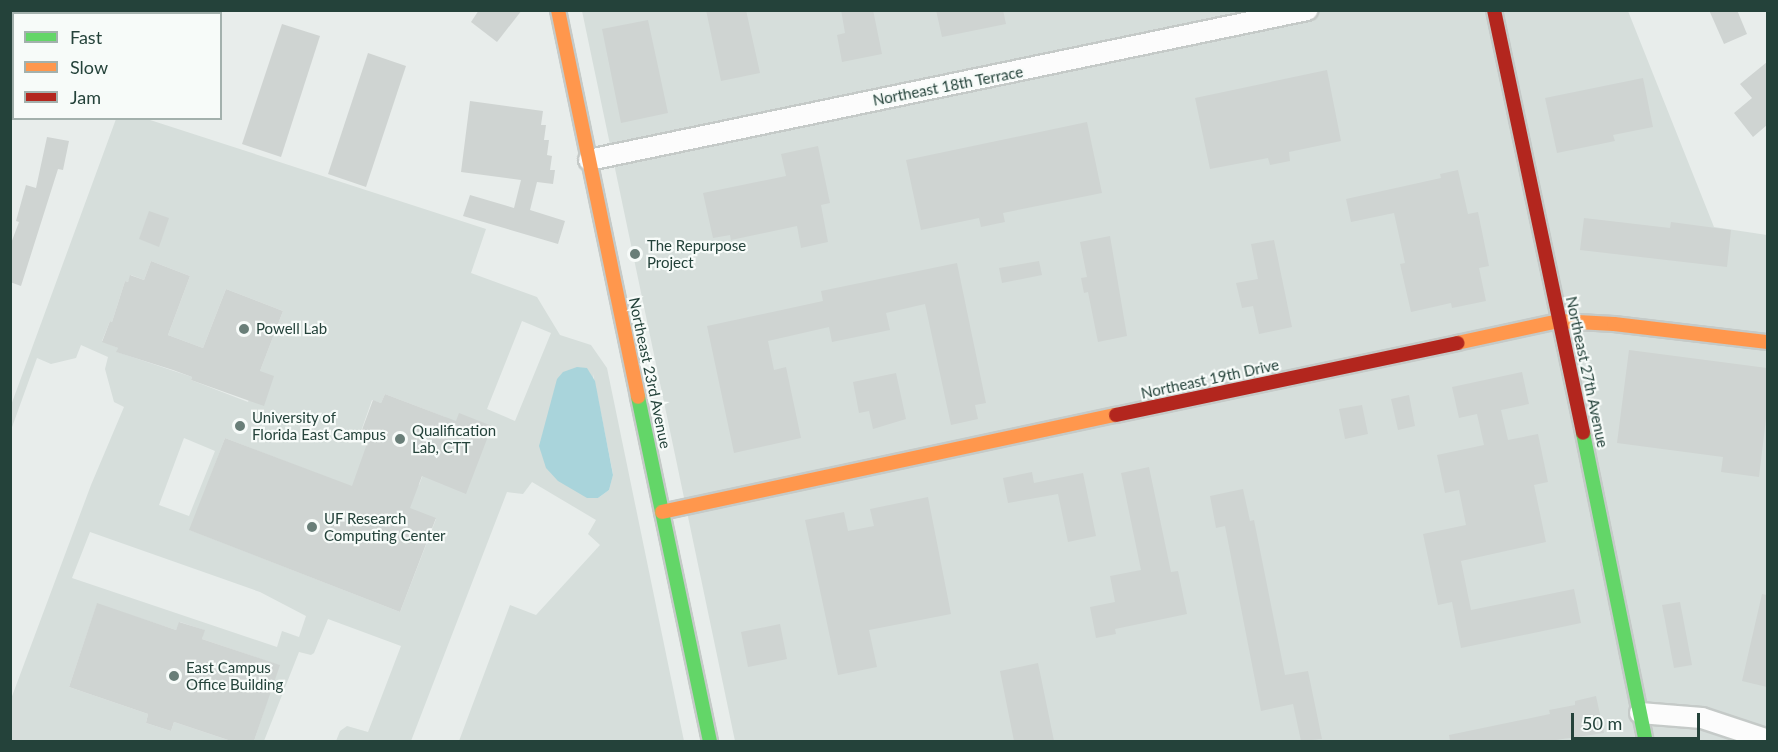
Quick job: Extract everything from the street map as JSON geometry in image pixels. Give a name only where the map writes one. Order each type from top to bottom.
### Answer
[{"type":"street","name":"Northeast 23rd Avenue","points":[[558,10],[710,741]]},
{"type":"street","name":"Northeast 18th Terrace","points":[[589,160],[1307,10]]},
{"type":"street","name":"Northeast 27th Avenue","points":[[1494,10],[1646,741]]},
{"type":"street","name":"Northeast 19th Drive","points":[[662,512],[1559,321],[1614,324],[1767,342]]},
{"type":"street","points":[[1640,713],[1702,718],[1767,740]]},
{"type":"shaded area","points":[[582,11],[1628,11],[1714,227],[1767,235],[1767,741],[735,741]]},
{"type":"shaded area","name":"University of Florida East Campus","points":[[116,120],[150,120],[486,229],[471,273],[537,297],[560,335],[591,345],[607,368],[684,741],[459,741],[510,605],[536,615],[600,545],[588,534],[596,520],[532,482],[523,494],[507,492],[411,741],[336,741],[340,731],[347,726],[368,732],[401,646],[328,619],[314,653],[311,655],[299,652],[264,741],[254,741],[279,665],[202,639],[204,630],[180,622],[176,630],[97,604],[69,687],[148,714],[146,723],[171,731],[174,722],[231,741],[11,741],[11,699],[91,485],[124,407],[114,402],[105,369],[108,357],[81,345],[76,358],[51,364],[37,358],[11,430],[10,408]],"holes":[[[151,261],[190,276],[168,335],[203,348],[226,289],[283,311],[248,402],[191,380],[192,377],[117,352],[118,348],[102,341],[110,321],[112,322],[125,281],[128,282],[131,275],[144,280]],[[522,321],[551,333],[515,421],[487,409]],[[593,374],[613,474],[609,490],[598,498]],[[385,394],[445,417],[419,485],[368,441],[359,437],[372,400],[381,403]],[[184,438],[215,451],[189,516],[159,505]],[[225,438],[436,519],[400,612],[190,530]],[[90,532],[260,592],[306,616],[299,637],[282,631],[277,647],[72,578]]]},
{"type":"water","points":[[577,367],[587,368],[595,381],[613,475],[609,490],[598,498],[587,498],[558,481],[546,468],[539,446],[557,379],[563,372]]},
{"type":"building","points":[[479,10],[522,10],[497,42],[471,22]]},
{"type":"building","points":[[706,10],[746,10],[760,73],[721,81]]},
{"type":"building","points":[[841,10],[873,10],[882,54],[842,62],[837,35],[845,33]]},
{"type":"building","points":[[936,10],[1003,10],[1006,24],[942,37]]},
{"type":"building","points":[[1709,10],[1737,10],[1747,34],[1724,44]]},
{"type":"building","points":[[648,20],[668,113],[621,123],[602,29]]},
{"type":"building","points":[[282,24],[320,36],[281,157],[242,144]]},
{"type":"building","points":[[368,53],[406,66],[366,187],[328,174]]},
{"type":"building","points":[[1767,62],[1767,125],[1753,137],[1734,113],[1752,98],[1740,84]]},
{"type":"building","points":[[1327,70],[1341,141],[1289,152],[1290,161],[1270,165],[1268,158],[1210,169],[1195,98]]},
{"type":"building","points":[[1643,78],[1653,127],[1613,135],[1615,141],[1557,153],[1545,98]]},
{"type":"building","points":[[470,101],[543,111],[541,125],[546,125],[544,140],[549,140],[547,155],[552,156],[550,170],[555,170],[553,184],[537,182],[530,210],[565,221],[558,244],[463,216],[470,195],[514,208],[521,180],[461,172]]},
{"type":"building","points":[[1087,122],[1102,193],[1003,213],[1005,222],[981,227],[979,218],[921,230],[906,160]]},
{"type":"building","points":[[47,137],[69,141],[63,170],[58,169],[21,286],[10,282],[10,246],[19,222],[16,221],[26,185],[36,188]]},
{"type":"building","points":[[818,146],[830,203],[821,205],[828,242],[801,248],[797,226],[731,240],[730,235],[713,238],[703,193],[786,176],[781,154]]},
{"type":"building","points":[[1458,170],[1468,214],[1478,212],[1489,266],[1479,268],[1486,301],[1452,308],[1451,303],[1411,312],[1400,264],[1405,263],[1394,213],[1351,222],[1346,199],[1441,178],[1440,174]]},
{"type":"building","points":[[149,211],[169,218],[159,247],[139,239]]},
{"type":"building","points":[[1584,218],[1670,228],[1671,222],[1731,230],[1727,267],[1580,250]]},
{"type":"building","points":[[1110,236],[1127,336],[1098,342],[1088,292],[1084,293],[1081,278],[1087,277],[1080,242]]},
{"type":"building","points":[[1274,240],[1292,327],[1259,334],[1253,306],[1242,308],[1236,283],[1258,279],[1251,244]]},
{"type":"building","name":"Powell Lab","points":[[151,261],[190,276],[168,335],[203,348],[226,289],[283,311],[260,371],[274,376],[264,406],[191,380],[192,377],[173,370],[116,352],[118,348],[102,342],[110,321],[112,322],[125,281],[128,282],[130,275],[144,280]]},
{"type":"building","points":[[1039,261],[1042,275],[1002,283],[999,268]]},
{"type":"building","points":[[957,263],[986,403],[975,405],[978,419],[951,425],[925,304],[886,313],[890,330],[832,342],[829,327],[768,341],[774,370],[786,367],[801,438],[734,453],[707,326],[823,301],[821,291]]},
{"type":"building","points":[[1629,350],[1767,368],[1767,410],[1759,477],[1721,472],[1723,457],[1617,443]]},
{"type":"building","points":[[1522,372],[1529,404],[1501,410],[1508,440],[1538,434],[1548,482],[1534,485],[1546,542],[1461,561],[1471,610],[1574,589],[1581,623],[1461,648],[1452,602],[1438,605],[1423,534],[1466,525],[1459,490],[1445,493],[1437,455],[1484,445],[1477,414],[1459,418],[1452,387]]},
{"type":"building","points":[[896,373],[906,419],[873,429],[869,411],[859,413],[853,382]]},
{"type":"building","name":"UF Research Computing Center","points":[[385,394],[456,421],[459,413],[492,426],[466,494],[422,476],[410,508],[436,518],[400,612],[189,530],[225,438],[352,486],[368,441],[359,438],[373,400],[381,403]]},
{"type":"building","points":[[1409,395],[1415,426],[1398,430],[1391,399]]},
{"type":"building","points":[[1362,405],[1368,434],[1345,439],[1339,409]]},
{"type":"building","points":[[1149,467],[1171,572],[1178,571],[1187,614],[1115,629],[1116,634],[1096,638],[1090,607],[1115,602],[1110,576],[1141,570],[1121,473]]},
{"type":"building","points":[[1032,472],[1034,483],[1083,473],[1096,536],[1068,542],[1058,494],[1008,503],[1003,478]]},
{"type":"building","points":[[1243,489],[1250,521],[1254,520],[1285,675],[1308,671],[1322,739],[1301,741],[1293,704],[1261,711],[1225,526],[1216,528],[1210,496]]},
{"type":"building","points":[[928,497],[951,614],[869,630],[877,667],[838,675],[805,520],[844,512],[848,531],[874,526],[870,509]]},
{"type":"building","points":[[1762,594],[1767,595],[1767,687],[1742,681]]},
{"type":"building","points":[[1680,602],[1692,665],[1674,668],[1662,605]]},
{"type":"building","name":"East Campus Office Building","points":[[97,603],[176,630],[179,622],[205,630],[202,639],[280,665],[254,741],[231,741],[174,722],[171,731],[146,723],[148,714],[69,687]]},
{"type":"building","points":[[780,624],[787,659],[748,667],[741,632]]},
{"type":"building","points":[[1038,663],[1054,741],[1014,741],[1000,671]]},
{"type":"building","points":[[1596,696],[1604,733],[1549,741],[1450,741],[1449,735],[1550,714],[1549,710],[1575,705],[1575,701]]},
{"type":"traffic: fast","points":[[638,397],[710,742]]},
{"type":"traffic: fast","points":[[1583,433],[1646,742]]},
{"type":"traffic: slow","points":[[558,10],[638,397]]},
{"type":"traffic: slow","points":[[1457,343],[1559,321],[1614,324],[1768,342]]},
{"type":"traffic: slow","points":[[662,512],[1116,415]]},
{"type":"traffic: jam","points":[[1494,10],[1583,433]]},
{"type":"traffic: jam","points":[[1116,415],[1457,343]]},
{"type":"place","name":"The Repurpose Project","points":[[635,254]]},
{"type":"place","name":"Powell Lab","points":[[244,329]]},
{"type":"place","name":"University of Florida East Campus","points":[[240,426]]},
{"type":"place","name":"Qualification Lab, CTT","points":[[400,439]]},
{"type":"place","name":"UF Research Computing Center","points":[[312,527]]},
{"type":"place","name":"East Campus Office Building","points":[[174,676]]}]
